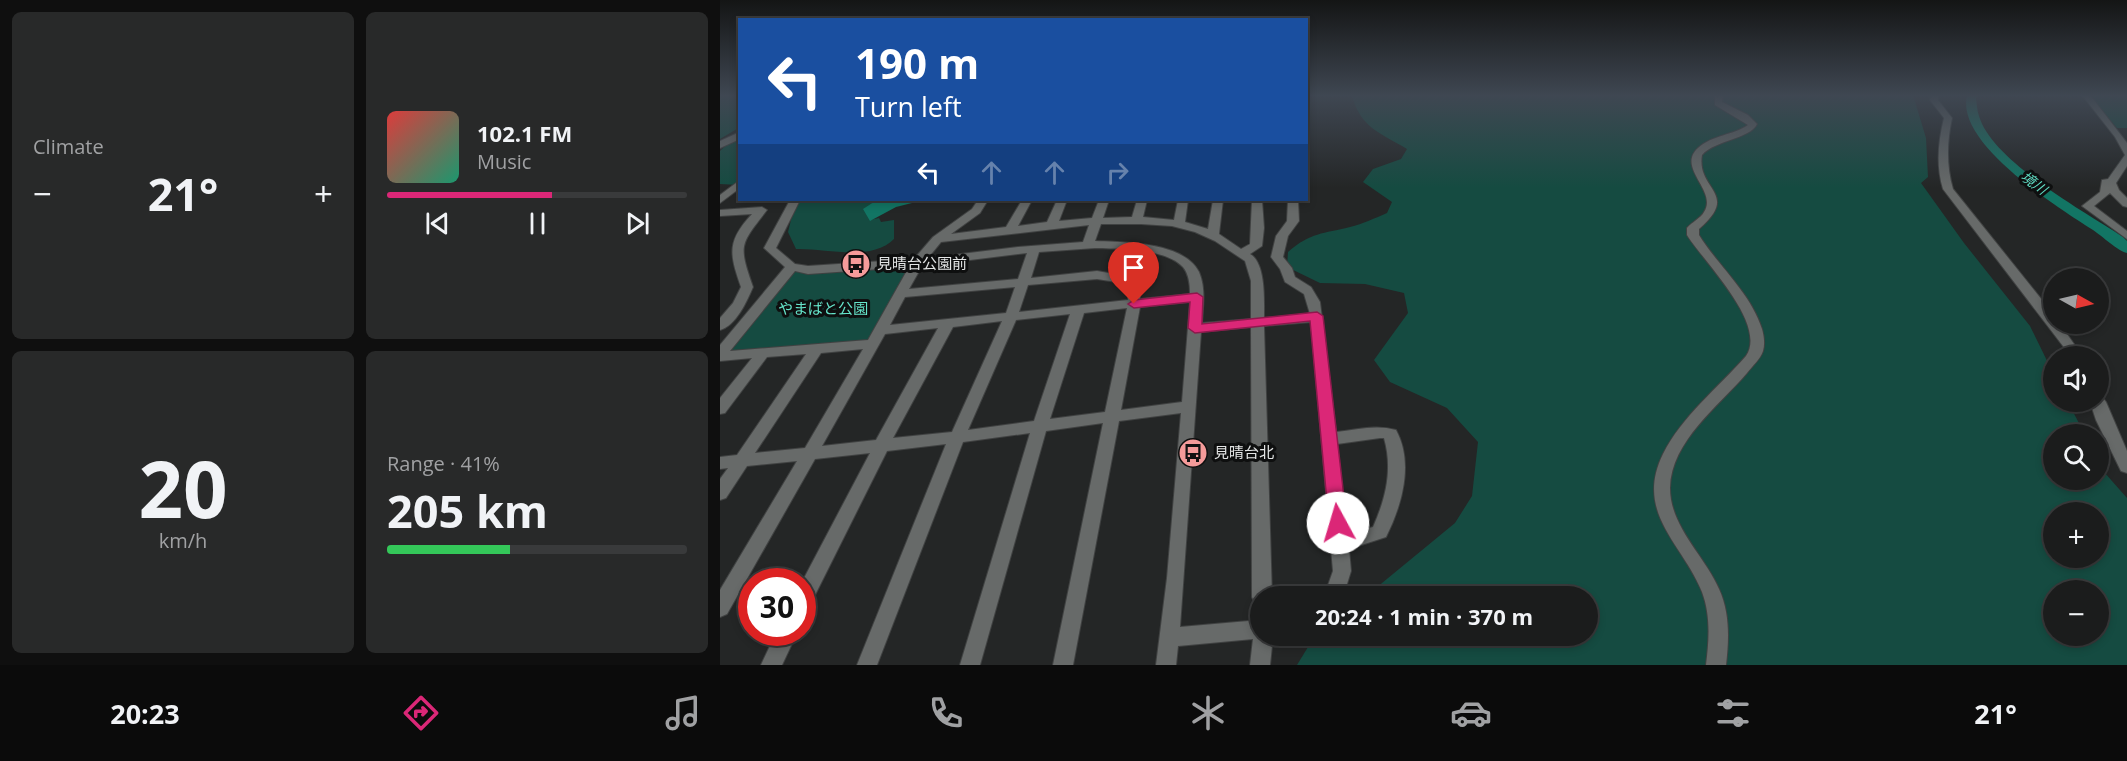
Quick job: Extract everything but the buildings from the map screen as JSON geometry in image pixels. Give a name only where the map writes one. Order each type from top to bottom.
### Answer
[{"type":"street","points":[[1716,665],[1720,638],[1719,617],[1707,581],[1674,533],[1663,503],[1662,486],[1668,461],[1692,422],[1756,352],[1758,338],[1755,327],[1726,276],[1693,235],[1693,228],[1710,213],[1712,204],[1697,168],[1696,157],[1701,149],[1752,126]]},
{"type":"street","points":[[1946,126],[1944,180],[1947,189],[2069,346]]},
{"type":"street","points":[[2110,126],[2127,153]]},
{"type":"street","points":[[720,145],[738,136]]},
{"type":"street","points":[[2127,158],[2111,183],[2106,183],[2105,193],[2087,206],[2127,236]]},
{"type":"street","points":[[2111,183],[2114,191],[2127,204]]},
{"type":"street","points":[[720,187],[738,186]]},
{"type":"street","points":[[720,200],[738,186]]},
{"type":"street","points":[[791,267],[789,262],[774,254],[770,248],[794,201]]},
{"type":"street","points":[[720,608],[918,263],[937,239],[976,211],[982,201]]},
{"type":"street","points":[[1010,231],[1026,201]]},
{"type":"street","points":[[1051,226],[1062,201]]},
{"type":"street","points":[[1088,245],[1104,201]]},
{"type":"street","points":[[1137,221],[1142,201]]},
{"type":"street","points":[[1179,224],[1182,201]]},
{"type":"street","points":[[1213,235],[1218,201]]},
{"type":"street","points":[[1240,254],[1256,246],[1257,201]]},
{"type":"street","points":[[1293,201],[1293,221],[1282,236],[1277,256],[1286,268],[1289,279],[1307,288],[1312,294],[1317,316],[1340,544],[1342,572],[1337,586]]},
{"type":"street","points":[[720,213],[762,210],[741,233],[735,253],[747,287],[739,304],[720,326]]},
{"type":"street","points":[[937,239],[1051,226],[1137,221],[1179,224],[1199,229],[1213,235],[1250,259],[1257,281],[1262,586]]},
{"type":"street","points":[[791,267],[808,270],[918,263],[1088,245],[1126,244],[1147,247],[1181,260],[1193,272],[1197,297],[1195,328],[1187,407],[1176,578],[1166,665]]},
{"type":"street","points":[[867,665],[957,437],[1011,317],[1034,250]]},
{"type":"street","points":[[720,355],[787,275],[791,267]]},
{"type":"street","points":[[901,294],[1108,276],[1127,280],[1134,292],[1134,304],[1063,665]]},
{"type":"street","points":[[720,355],[816,349],[948,323],[1197,297]]},
{"type":"street","points":[[970,665],[1040,426],[1077,310]]},
{"type":"street","points":[[1195,328],[1317,316]]},
{"type":"street","points":[[816,574],[882,444],[948,323]]},
{"type":"street","points":[[720,493],[816,349]]},
{"type":"street","points":[[720,409],[763,353]]},
{"type":"street","points":[[720,463],[957,437],[1187,407]]},
{"type":"street","points":[[2101,412],[2127,467]]},
{"type":"street","points":[[1329,439],[1380,432],[1390,434],[1397,465],[1398,478],[1380,532],[1340,544]]},
{"type":"street","points":[[1169,637],[1250,631]]},
{"type":"street","points":[[771,665],[780,646]]},
{"type":"street","points":[[1260,665],[1262,646]]},
{"type":"green space","points":[[720,126],[738,126],[738,128],[720,139]]},
{"type":"green space","points":[[1371,126],[1922,126],[1926,138],[1928,177],[1921,183],[1964,243],[2030,326],[2043,353],[2043,412],[2073,412],[2079,424],[2043,424],[2043,490],[2109,490],[2109,478],[2127,498],[2127,665],[1297,665],[1309,646],[1598,646],[1598,586],[1378,586],[1455,523],[1472,496],[1478,442],[1447,408],[1390,382],[1374,360],[1408,313],[1404,293],[1365,284],[1320,283],[1287,267],[1288,252],[1296,245],[1318,235],[1360,224],[1387,213],[1392,202],[1363,182],[1373,169],[1401,159],[1407,149]]},
{"type":"green space","points":[[738,139],[738,185],[720,184],[720,151],[730,142]]},
{"type":"green space","points":[[796,201],[879,201],[870,220],[879,218],[881,222],[894,220],[894,239],[885,246],[861,252],[796,249],[788,232]]},
{"type":"green space","name":"やまばと公園","points":[[917,263],[873,344],[720,354],[791,267]]},
{"type":"shaded area","points":[[875,201],[920,201],[896,207],[870,221],[863,209]]},
{"type":"waterway","name":"境川","points":[[1979,126],[2004,159],[2027,179],[2118,240],[2127,249]]},
{"type":"place","name":"見晴台公園前","points":[[856,264]]},
{"type":"place","name":"見晴台北","points":[[1193,453]]},
{"type":"route","points":[[1134,304],[1197,297],[1195,328],[1317,316],[1338,523]]}]
